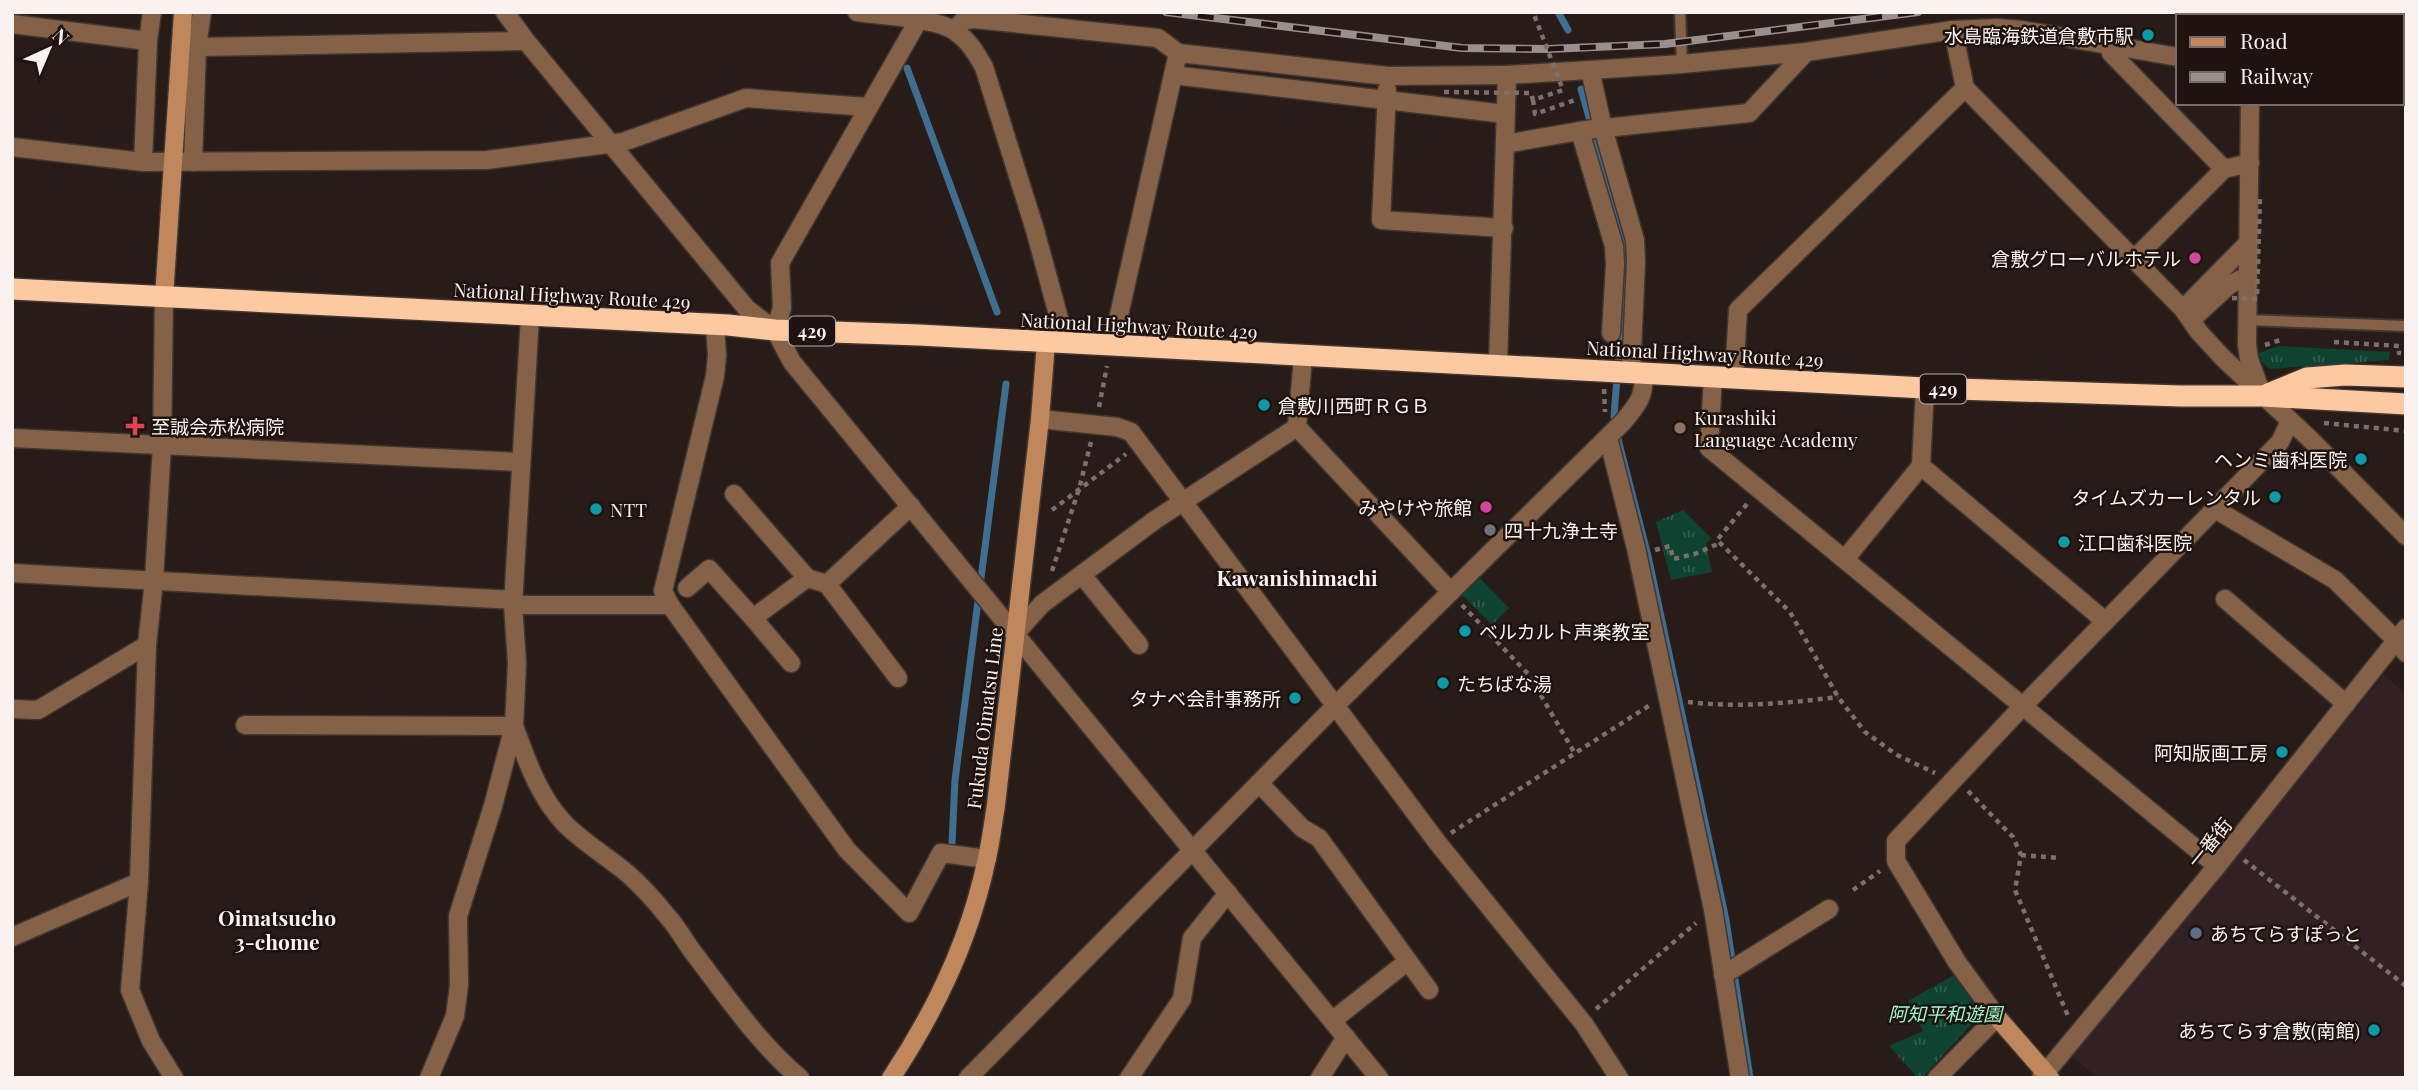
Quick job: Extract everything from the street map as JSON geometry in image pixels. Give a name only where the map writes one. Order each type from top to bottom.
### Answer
[{"type":"highway","name":"National Highway Route 429","points":[[12,289],[1056,343],[1110,356],[1303,357],[1497,364],[1925,388],[2263,396],[2406,404]]},
{"type":"highway","name":"National Highway Route 429","points":[[2263,396],[2306,378],[2345,375],[2406,377]]},
{"type":"main road","points":[[164,297],[183,12]]},
{"type":"main road","name":"Fukuda Oimatsu Line","points":[[891,1078],[931,1011],[952,964],[967,929],[987,859],[1040,419],[1056,343]]},
{"type":"main road","points":[[1997,1017],[2045,1076]]},
{"type":"street","points":[[143,162],[148,41],[152,12]]},
{"type":"street","points":[[193,162],[197,47],[202,12]]},
{"type":"street","points":[[505,12],[747,309],[775,330],[792,362],[1379,1078]]},
{"type":"street","points":[[857,12],[938,24],[954,30],[972,47],[984,66],[1035,230],[1056,343]]},
{"type":"street","points":[[954,30],[963,21],[974,19],[1158,38],[1178,53],[1388,76],[1507,75],[1682,64],[1806,52],[1952,30],[1997,28],[2176,57]]},
{"type":"street","points":[[775,330],[782,308],[780,263],[918,21]]},
{"type":"street","points":[[12,24],[148,41]]},
{"type":"street","points":[[1952,30],[1965,88],[2187,314],[2199,332],[2406,536]]},
{"type":"street","points":[[197,47],[526,41]]},
{"type":"street","points":[[2109,45],[2111,53],[2224,169]]},
{"type":"street","points":[[1505,144],[1591,130],[1749,113],[1806,52]]},
{"type":"street","points":[[1110,356],[1178,53]]},
{"type":"street","points":[[1590,70],[1591,130],[1614,246],[1611,332]]},
{"type":"street","points":[[1172,75],[1505,114]]},
{"type":"street","points":[[1497,364],[1504,228],[1507,75]]},
{"type":"street","points":[[1388,76],[1381,220],[1504,228]]},
{"type":"street","points":[[1965,88],[1738,310],[1709,448],[2217,866]]},
{"type":"street","points":[[12,147],[143,162],[487,160],[623,142],[746,97],[868,107]]},
{"type":"street","points":[[2250,105],[2247,320],[2249,359],[2263,396]]},
{"type":"street","points":[[968,1078],[1641,401],[1644,391],[1627,372],[1636,262],[1635,240],[1591,130]]},
{"type":"street","points":[[2134,259],[2224,169],[2250,163]]},
{"type":"street","points":[[2187,314],[2248,244]]},
{"type":"street","points":[[2187,314],[2247,276]]},
{"type":"street","points":[[164,297],[163,446],[147,645],[139,883],[130,989],[151,1041],[174,1078]]},
{"type":"street","points":[[429,1078],[455,1016],[459,985],[457,939],[460,908],[467,892],[514,726],[517,663],[513,602],[530,316]]},
{"type":"street","points":[[715,326],[715,376],[663,590],[670,606],[847,850],[909,914],[941,853],[987,859]]},
{"type":"street","points":[[1303,357],[1297,426],[1450,591]]},
{"type":"street","points":[[1845,559],[1921,466],[1925,388]]},
{"type":"street","points":[[1040,419],[1117,427],[1131,432],[1437,842],[1582,1021],[1619,1078]]},
{"type":"street","points":[[1937,1078],[1997,1017],[1957,962],[1896,861],[1896,841],[2023,706],[2280,442],[2291,421]]},
{"type":"street","points":[[1015,634],[1042,604],[1184,501],[1297,426]]},
{"type":"street","points":[[1614,431],[1636,548],[1678,698],[1713,909],[1730,971],[1740,1078]]},
{"type":"street","points":[[12,438],[520,462]]},
{"type":"street","points":[[1921,466],[2105,621]]},
{"type":"street","points":[[734,495],[807,578],[827,584],[898,678]]},
{"type":"street","points":[[827,584],[911,506]]},
{"type":"street","points":[[2216,509],[2335,580],[2403,640]]},
{"type":"street","points":[[687,588],[709,569],[791,663]]},
{"type":"street","points":[[12,573],[513,602],[670,606]]},
{"type":"street","points":[[1082,575],[1139,645]]},
{"type":"street","points":[[753,618],[807,578]]},
{"type":"street","points":[[2225,599],[2346,704]]},
{"type":"street","name":"一番街","points":[[2045,1076],[2346,704],[2403,640]]},
{"type":"street","points":[[12,709],[38,710],[147,645]]},
{"type":"street","points":[[245,725],[514,726]]},
{"type":"street","points":[[514,726],[532,776],[552,808],[566,825],[628,874],[646,892],[671,920],[695,955],[760,1036],[800,1078]]},
{"type":"street","points":[[1259,783],[1302,828],[1319,838],[1429,990]]},
{"type":"street","points":[[12,937],[139,883]]},
{"type":"street","points":[[1129,1078],[1182,999],[1192,938],[1228,893]]},
{"type":"street","points":[[1730,971],[1829,909]]},
{"type":"street","points":[[1333,1020],[1408,961]]},
{"type":"street","points":[[1320,1078],[1346,1037]]},
{"type":"lane","points":[[1680,12],[1682,64]]},
{"type":"lane","points":[[2247,320],[2406,326]]},
{"type":"path","points":[[1532,12],[1563,90],[1532,100]]},
{"type":"path","points":[[1444,92],[1531,93],[1535,114],[1590,94]]},
{"type":"path","points":[[2232,298],[2257,299],[2260,198],[2264,198]]},
{"type":"path","points":[[2257,349],[2281,339],[2294,339]]},
{"type":"path","points":[[2333,342],[2406,346]]},
{"type":"path","points":[[2399,346],[2399,353],[2406,354]]},
{"type":"path","points":[[1049,581],[1079,489],[1110,356]]},
{"type":"path","points":[[2323,423],[2406,431]]},
{"type":"path","points":[[1052,510],[1140,443]]},
{"type":"path","points":[[1760,490],[1717,540],[1790,612],[1838,697],[1865,732],[1897,755],[1953,779],[2013,837],[2021,855],[2015,890],[2076,1035]]},
{"type":"path","points":[[1655,550],[1670,546],[1673,559],[1695,554],[1720,542]]},
{"type":"path","points":[[1450,591],[1529,675],[1574,752]]},
{"type":"path","points":[[1437,842],[1574,752],[1661,699],[1678,698],[1722,706],[1779,704],[1838,697]]},
{"type":"path","points":[[2230,849],[2406,986]]},
{"type":"path","points":[[2021,855],[2059,858]]},
{"type":"path","points":[[1853,890],[1896,861]]},
{"type":"path","points":[[1582,1021],[1713,909]]},
{"type":"shaded area","points":[[2384,675],[2406,694],[2406,1078],[2098,1078],[2070,1055]]},
{"type":"green space","points":[[2279,346],[2390,352],[2389,360],[2270,369],[2261,361],[2259,353]]},
{"type":"green space","points":[[1683,510],[1711,538],[1706,543],[1712,572],[1671,580],[1656,522]]},
{"type":"green space","points":[[1480,578],[1509,608],[1492,625],[1462,595]]},
{"type":"green space","name":"阿知平和遊園","points":[[1954,975],[1981,1014],[1922,1078],[1918,1078],[1889,1046],[1923,1031],[1908,1001]]},
{"type":"waterway","points":[[1558,12],[1568,30]]},
{"type":"waterway","points":[[907,68],[997,312]]},
{"type":"waterway","points":[[1581,89],[1627,250],[1614,416],[1648,556],[1726,920],[1750,1078]]},
{"type":"waterway","points":[[952,843],[955,780],[1006,384]]},
{"type":"railway","points":[[1166,12],[1462,48],[1548,49],[1665,44],[1918,12]]},
{"type":"place","name":"水島臨海鉄道倉敷市駅","points":[[2148,35]]},
{"type":"place","name":"倉敷グローバルホテル","points":[[2195,258]]},
{"type":"place","name":"倉敷川西町ＲＧＢ","points":[[1264,405]]},
{"type":"place","name":"至誠会赤松病院","points":[[135,426]]},
{"type":"place","name":"Kurashiki Language Academy","points":[[1680,428]]},
{"type":"place","name":"ヘンミ歯科医院","points":[[2361,459]]},
{"type":"place","name":"タイムズカーレンタル","points":[[2275,497]]},
{"type":"place","name":"みやけや旅館","points":[[1486,507]]},
{"type":"place","name":"NTT","points":[[596,509]]},
{"type":"place","name":"四十九浄土寺","points":[[1490,530]]},
{"type":"place","name":"江口歯科医院","points":[[2064,542]]},
{"type":"place","name":"ベルカルト声楽教室","points":[[1465,631]]},
{"type":"place","name":"たちばな湯","points":[[1443,683]]},
{"type":"place","name":"タナベ会計事務所","points":[[1295,698]]},
{"type":"place","name":"阿知版画工房","points":[[2282,752]]},
{"type":"place","name":"あちてらすぽっと","points":[[2196,933]]},
{"type":"place","name":"あちてらす倉敷(南館)","points":[[2374,1030]]},
{"type":"district","name":"Kawanishimachi","points":[[1297,577]]},
{"type":"district","name":"Oimatsucho 3-chome","points":[[277,929]]}]
